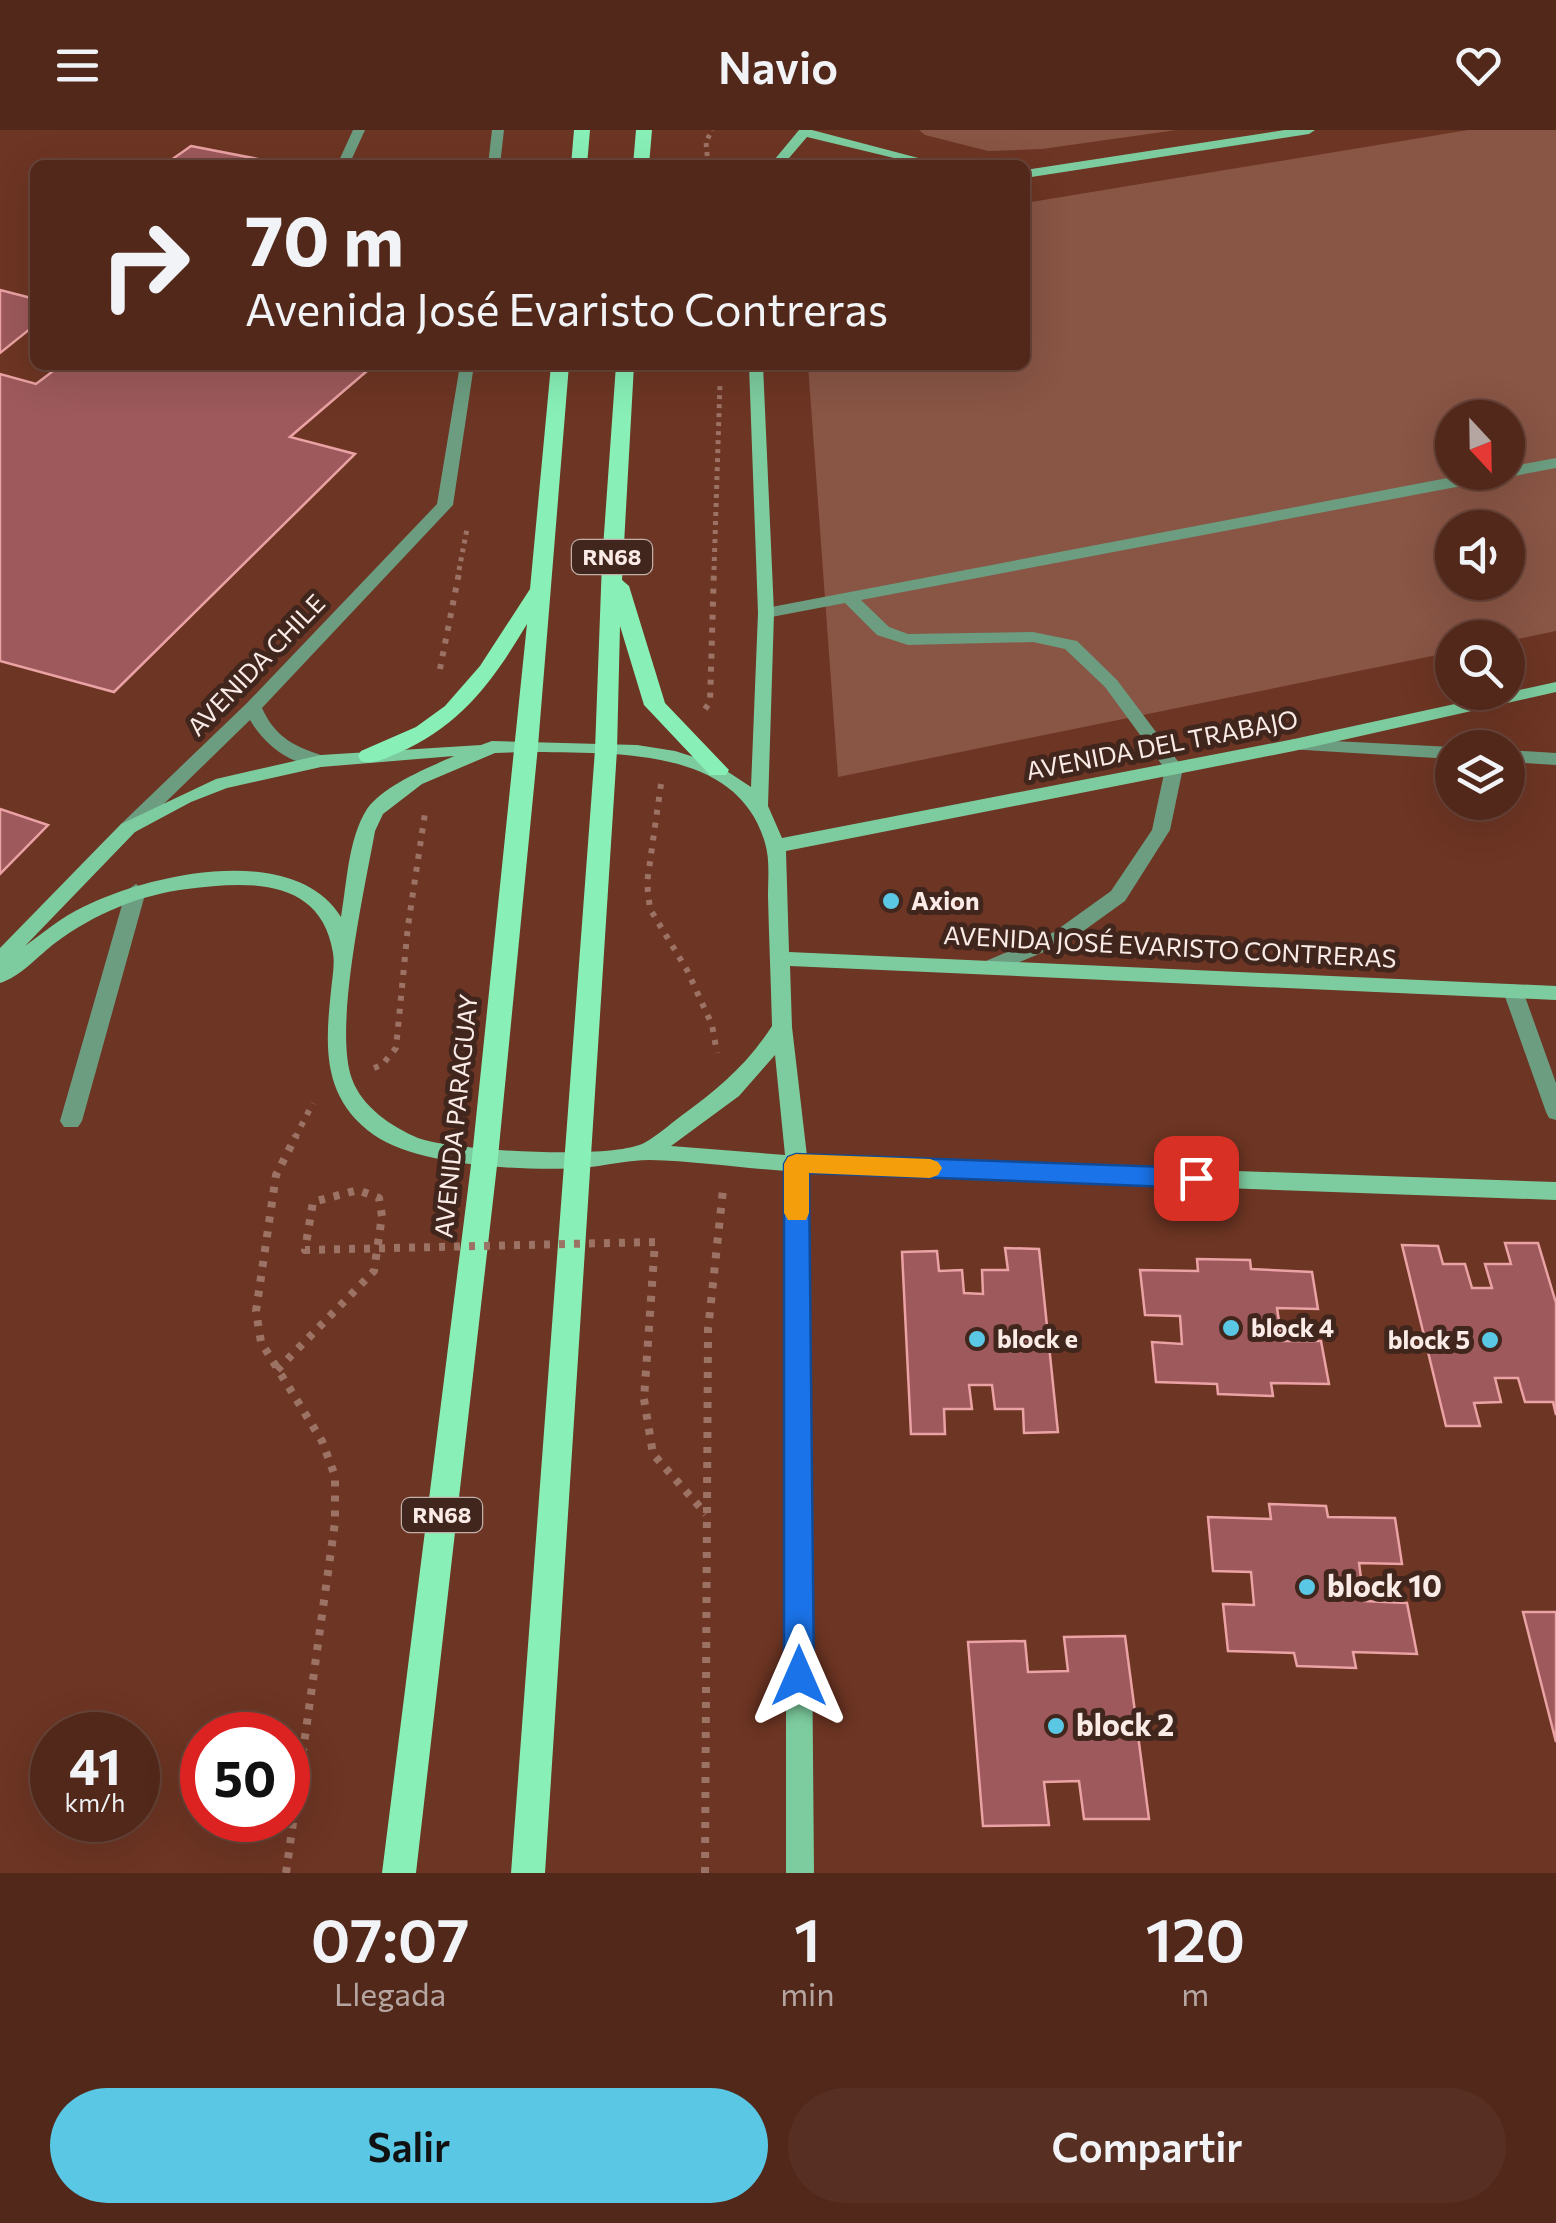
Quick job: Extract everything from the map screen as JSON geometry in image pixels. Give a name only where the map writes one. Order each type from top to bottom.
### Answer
[{"type":"main road","points":[[579,160],[582,130]]},
{"type":"main road","points":[[641,160],[644,130]]},
{"type":"main road","name":"AVENIDA PARAGUAY","points":[[399,1873],[485,1158],[527,746],[560,370]]},
{"type":"main road","name":"RN68","points":[[528,1873],[606,750],[612,562],[625,370]]},
{"type":"main road","points":[[612,562],[656,705],[718,770]]},
{"type":"main road","points":[[369,756],[425,732],[451,713],[469,695],[538,590]]},
{"type":"street","points":[[346,160],[358,130]]},
{"type":"street","points":[[495,160],[498,130]]},
{"type":"street","points":[[1030,173],[1310,130]]},
{"type":"street","points":[[780,160],[805,131],[919,160]]},
{"type":"street","name":"AVENIDA CHILE","points":[[0,960],[253,707],[446,505],[466,370]]},
{"type":"street","points":[[756,370],[766,613],[759,806]]},
{"type":"street","points":[[1525,469],[1556,463]]},
{"type":"street","points":[[766,613],[1435,486]]},
{"type":"street","points":[[849,597],[886,633],[903,637],[1068,643],[1090,660],[1174,768],[1162,830],[1118,896],[1061,937],[993,966]]},
{"type":"street","name":"AVENIDA DEL TRABAJO","points":[[776,846],[1294,744],[1556,687]]},
{"type":"street","points":[[253,707],[268,738],[284,750],[320,761]]},
{"type":"street","points":[[1294,744],[1435,752]]},
{"type":"street","points":[[128,828],[222,783],[320,761],[527,746],[672,755],[718,770],[759,806],[772,825],[782,1028],[796,1164],[800,1873]]},
{"type":"street","points":[[492,748],[416,780],[376,810],[366,831],[344,954],[336,1042],[341,1078],[354,1102],[381,1129],[418,1148],[485,1158],[575,1160],[646,1152],[796,1164],[1556,1191]]},
{"type":"street","points":[[1525,757],[1556,759]]},
{"type":"street","points":[[0,976],[48,936],[89,912],[136,891],[196,879],[246,876],[314,898],[330,915],[344,954]]},
{"type":"street","points":[[70,1122],[136,891]]},
{"type":"street","name":"AVENIDA JOSÉ EVARISTO CONTRERAS","points":[[781,959],[1556,993]]},
{"type":"street","points":[[1513,991],[1556,1112]]},
{"type":"street","points":[[646,1152],[732,1090],[763,1057],[782,1028]]},
{"type":"path","points":[[708,160],[706,142],[712,130]]},
{"type":"path","points":[[277,1370],[374,1272],[382,1216],[379,1198],[358,1190],[314,1202],[305,1250],[655,1242],[644,1399],[653,1454],[707,1515]]},
{"type":"shaded area","points":[[919,130],[1177,130],[1042,149],[988,151],[925,135]]},
{"type":"shaded area","points":[[1468,130],[1556,130],[1556,631],[1525,637],[1525,620],[1435,620],[1435,655],[838,777],[808,370],[1030,370],[1030,202]]},
{"type":"building","points":[[191,146],[263,160],[171,160]]},
{"type":"building","points":[[0,290],[30,298],[30,329],[0,353]]},
{"type":"building","points":[[54,370],[368,370],[290,437],[355,454],[114,692],[0,661],[0,374],[36,384]]},
{"type":"building","points":[[0,809],[48,825],[0,874]]},
{"type":"building","name":"block 5","points":[[1505,1243],[1538,1243],[1556,1303],[1556,1415],[1553,1402],[1525,1402],[1518,1378],[1495,1378],[1501,1402],[1474,1403],[1480,1426],[1446,1426],[1402,1245],[1438,1246],[1443,1264],[1465,1264],[1472,1288],[1492,1288],[1485,1264],[1511,1264]]},
{"type":"building","name":"block e","points":[[1005,1248],[1039,1249],[1058,1432],[1024,1433],[1023,1409],[995,1409],[992,1385],[969,1385],[972,1409],[944,1409],[945,1434],[911,1434],[902,1252],[937,1251],[939,1271],[962,1270],[964,1293],[983,1294],[982,1270],[1008,1270]]},
{"type":"building","name":"block 4","points":[[1197,1259],[1250,1260],[1251,1269],[1312,1272],[1318,1309],[1277,1308],[1282,1341],[1321,1341],[1329,1384],[1271,1383],[1273,1396],[1218,1394],[1217,1384],[1156,1382],[1152,1342],[1182,1344],[1180,1316],[1145,1315],[1140,1270],[1198,1271]]},
{"type":"building","name":"block 10","points":[[1269,1504],[1326,1506],[1328,1517],[1395,1518],[1402,1564],[1359,1563],[1364,1601],[1407,1603],[1417,1654],[1353,1652],[1356,1668],[1297,1666],[1294,1653],[1228,1651],[1223,1604],[1254,1605],[1251,1572],[1213,1571],[1208,1517],[1271,1519]]},
{"type":"building","points":[[1523,1612],[1556,1612],[1556,1742]]},
{"type":"building","name":"block 2","points":[[1125,1636],[1149,1819],[1084,1819],[1079,1781],[1044,1782],[1049,1825],[983,1826],[968,1642],[1025,1641],[1028,1672],[1068,1671],[1064,1637]]},
{"type":"slow traffic","points":[[797,1213],[796,1164],[930,1168]]},
{"type":"place","name":"Axion","points":[[891,901]]},
{"type":"place","name":"block 4","points":[[1231,1328]]},
{"type":"place","name":"block e","points":[[977,1339]]},
{"type":"place","name":"block 5","points":[[1490,1340]]},
{"type":"place","name":"block 10","points":[[1307,1587]]},
{"type":"place","name":"block 2","points":[[1056,1726]]},
{"type":"route","points":[[799,1676],[796,1164],[1196,1178]]}]
